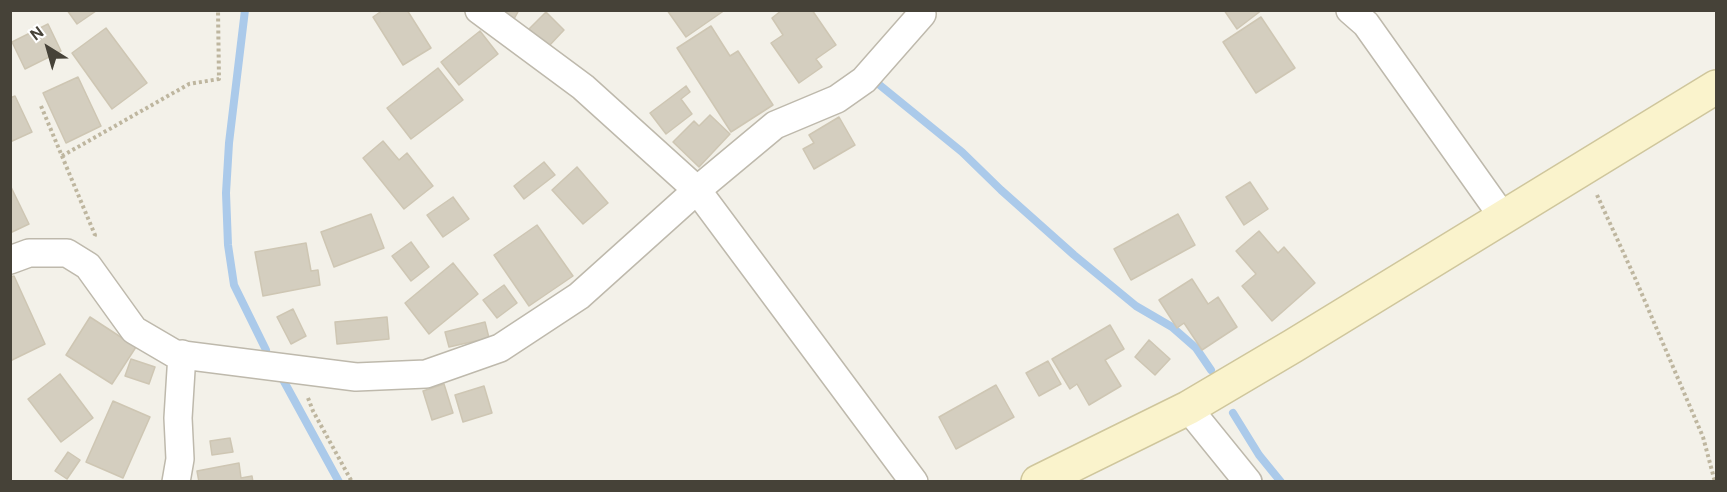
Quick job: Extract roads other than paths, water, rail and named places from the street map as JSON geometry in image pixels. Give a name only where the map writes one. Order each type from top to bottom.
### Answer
[{"type":"street","points":[[479,10],[583,87],[697,190],[914,482]]},
{"type":"street","points":[[1350,10],[1366,24],[1503,217]]},
{"type":"street","points":[[10,260],[29,253],[67,253],[88,266],[134,330],[175,354],[356,377],[426,374],[500,348],[579,296],[697,190],[775,125],[837,99],[872,71],[922,14]]},
{"type":"street","points":[[1038,482],[1188,408],[1716,87]]},
{"type":"street","points":[[176,482],[180,459],[178,418],[182,354]]},
{"type":"street","points":[[1188,408],[1248,482]]},
{"type":"waterway","points":[[245,10],[229,143],[226,193],[228,245],[234,285],[266,350]]},
{"type":"waterway","points":[[871,78],[962,152],[1074,255],[1136,306],[1172,327],[1196,348],[1211,370]]},
{"type":"waterway","points":[[281,376],[339,482]]},
{"type":"waterway","points":[[1233,413],[1259,455],[1281,482]]}]
